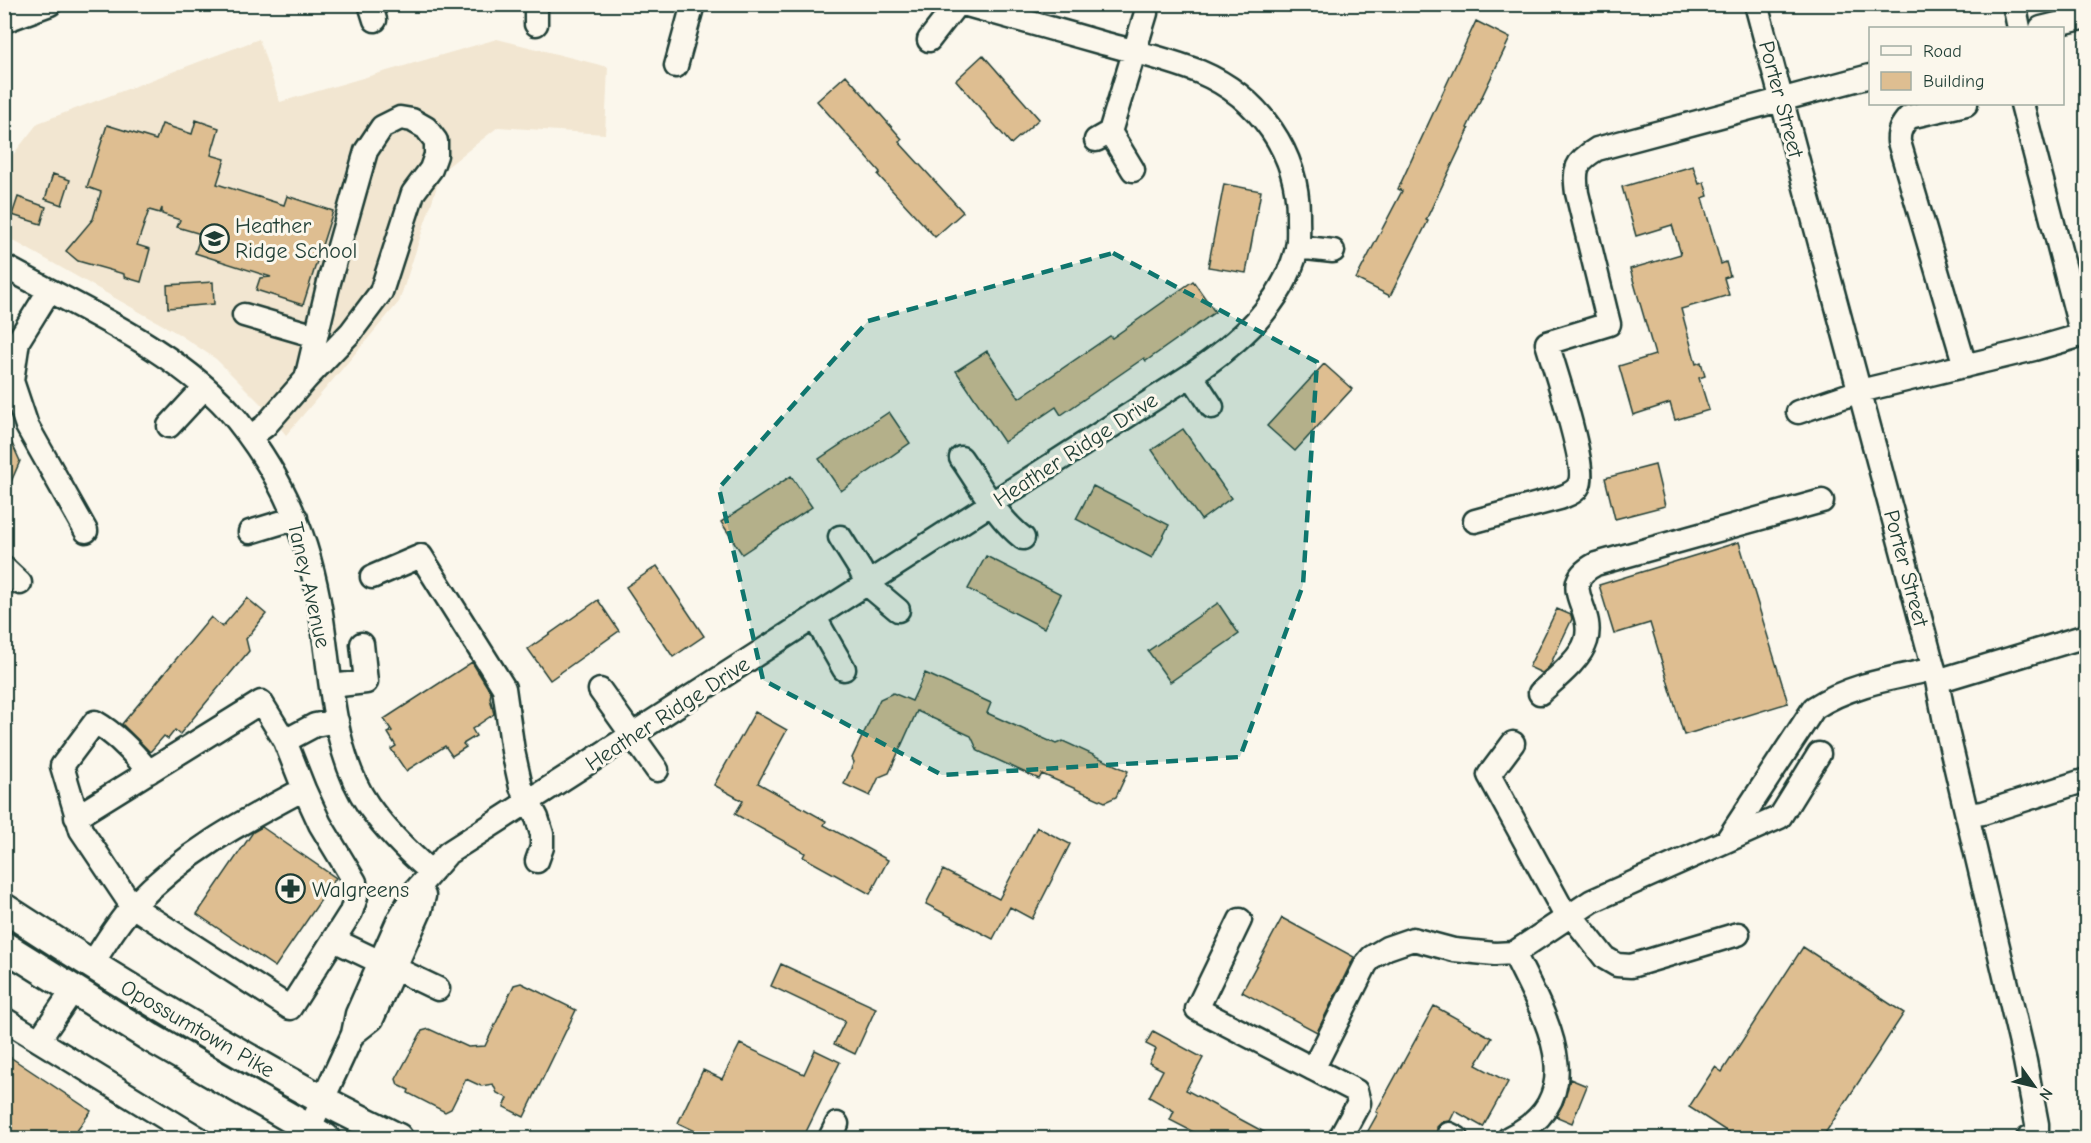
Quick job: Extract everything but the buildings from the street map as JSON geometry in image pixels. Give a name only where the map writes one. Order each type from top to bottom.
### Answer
[{"type":"main road","name":"Opossumtown Pike","points":[[4,908],[91,965],[323,1100],[398,1138]]},
{"type":"main road","name":"Opossumtown Pike","points":[[4,946],[313,1135]]},
{"type":"street","points":[[4,21],[50,4]]},
{"type":"street","points":[[676,66],[693,4]]},
{"type":"street","points":[[929,40],[957,4]]},
{"type":"street","name":"Heather Ridge Drive","points":[[430,871],[448,853],[1191,375],[1228,349],[1268,310],[1284,282],[1297,247],[1298,196],[1291,168],[1281,143],[1262,116],[1235,92],[1200,72],[963,4]]},
{"type":"street","name":"Porter Street","points":[[1756,4],[1935,675],[2025,1061],[2037,1124],[2036,1138]]},
{"type":"street","points":[[2014,4],[2019,27]]},
{"type":"street","points":[[1133,170],[1103,136],[1135,52],[1146,13]]},
{"type":"street","points":[[2045,27],[2086,17]]},
{"type":"street","points":[[1475,521],[1560,498],[1571,494],[1579,486],[1581,470],[1547,343],[1609,324],[1576,193],[1575,178],[1583,157],[1597,149],[1869,76]]},
{"type":"street","points":[[1962,105],[1910,117],[1903,123],[1899,133],[1899,142],[1965,366]]},
{"type":"street","points":[[1798,412],[1860,391],[2084,334],[2022,105]]},
{"type":"street","points":[[250,437],[265,426],[351,332],[381,292],[413,193],[431,170],[436,154],[436,141],[426,128],[412,120],[400,118],[382,127],[366,150],[306,379]]},
{"type":"street","points":[[1297,247],[1332,251]]},
{"type":"street","name":"Taney Avenue","points":[[4,266],[164,355],[205,387],[250,437],[277,478],[296,518],[311,565],[345,756],[368,805],[417,860],[430,871]]},
{"type":"street","points":[[49,291],[11,343],[12,381],[27,426],[86,531]]},
{"type":"street","points":[[244,315],[316,336]]},
{"type":"street","points":[[1191,375],[1212,407]]},
{"type":"street","points":[[169,426],[205,387]]},
{"type":"street","points":[[961,458],[992,502],[1023,538]]},
{"type":"street","points":[[1540,693],[1573,661],[1586,643],[1589,625],[1577,593],[1577,585],[1586,569],[1596,564],[1822,501]]},
{"type":"street","points":[[250,532],[296,518]]},
{"type":"street","points":[[840,537],[860,568],[867,584],[898,610]]},
{"type":"street","points":[[372,576],[420,556],[504,688],[520,787],[537,818],[542,834],[542,847],[537,861]]},
{"type":"street","points":[[815,618],[844,669]]},
{"type":"street","points":[[1727,841],[1814,708],[1832,696],[1861,687],[1935,675],[2086,636]]},
{"type":"street","points":[[332,686],[366,682],[362,644]]},
{"type":"street","points":[[600,690],[657,770]]},
{"type":"street","points":[[76,817],[149,772],[261,702],[285,741],[320,824],[356,882],[356,897],[351,912],[290,1008],[132,906],[81,830],[76,817],[62,766],[95,722],[106,728],[135,754],[149,772]]},
{"type":"street","points":[[285,741],[315,725],[337,721]]},
{"type":"street","points":[[1513,743],[1489,775],[1569,917],[1605,958],[1617,965],[1631,966],[1738,934]]},
{"type":"street","points":[[1313,1069],[1366,964],[1372,957],[1387,948],[1413,939],[1454,950],[1495,954],[1514,953],[1592,901],[1780,817],[1819,754]]},
{"type":"street","points":[[1967,815],[1983,813],[2086,780]]},
{"type":"street","points":[[91,965],[132,906],[189,855],[238,824],[304,789]]},
{"type":"street","points":[[313,1135],[323,1100],[353,1034],[357,1014],[420,911],[430,871]]},
{"type":"street","points":[[1239,920],[1197,1009],[1356,1091],[1359,1103],[1340,1138]]},
{"type":"street","points":[[334,940],[438,989]]},
{"type":"street","points":[[1514,953],[1552,1035],[1557,1074],[1554,1093],[1546,1107],[1520,1137]]},
{"type":"street","points":[[39,1040],[73,990]]},
{"type":"street","points":[[4,1019],[198,1138]]},
{"type":"highlighted area","points":[[1113,253],[1317,362],[1303,585],[1240,757],[942,775],[763,680],[719,488],[868,321]]},
{"type":"shaded area","name":"Heather Ridge School","points":[[259,39],[280,102],[497,39],[608,67],[605,134],[498,127],[442,171],[399,302],[286,435],[261,404],[216,359],[177,333],[5,236],[4,166],[38,123]]},
{"type":"place","name":"Heather Ridge School","points":[[214,238]]},
{"type":"place","name":"Walgreens","points":[[291,889]]}]
